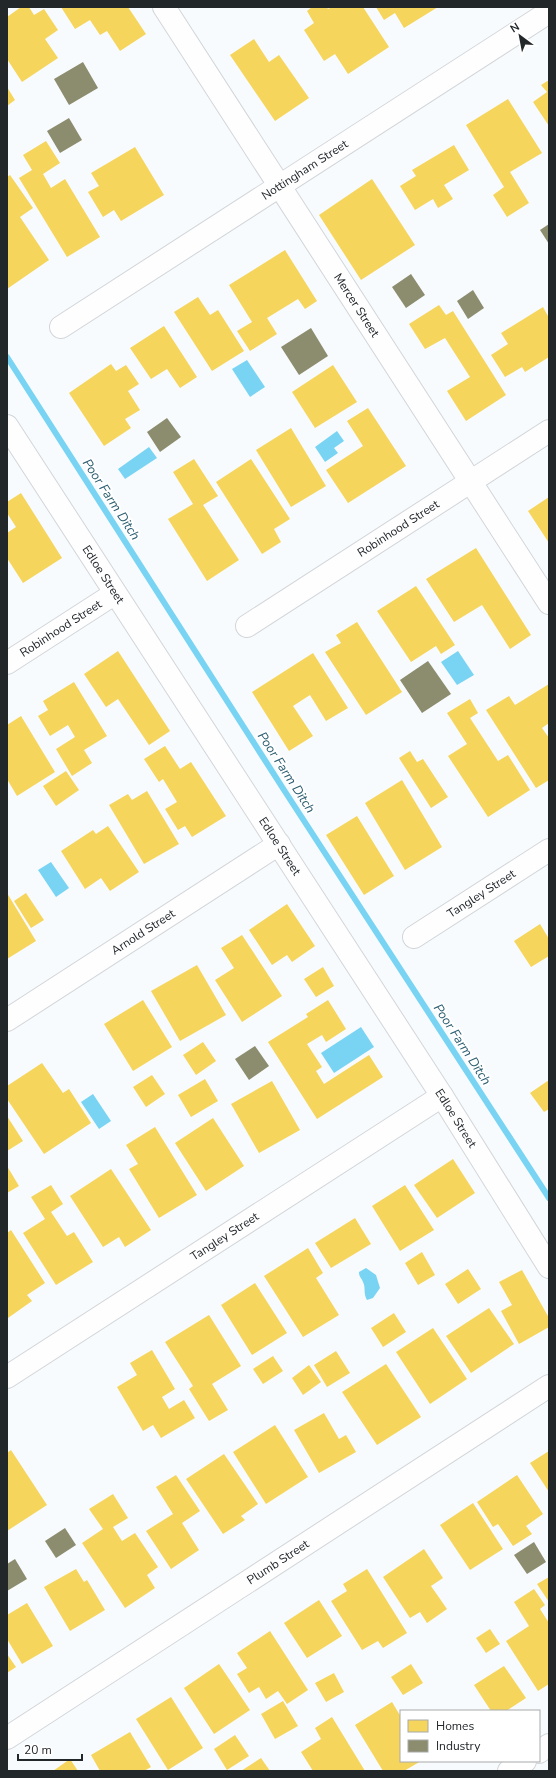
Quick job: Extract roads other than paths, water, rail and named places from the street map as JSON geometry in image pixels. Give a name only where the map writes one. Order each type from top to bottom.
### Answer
[{"type":"street","name":"Mercer Street","points":[[164,7],[549,603]]},
{"type":"street","name":"Nottingham Street","points":[[61,327],[549,12]]},
{"type":"street","name":"Edloe Street","points":[[7,426],[114,594],[279,844],[363,977],[442,1096],[549,1267]]},
{"type":"street","name":"Robinhood Street","points":[[247,626],[549,431]]},
{"type":"street","name":"Robinhood Street","points":[[7,662],[114,594]]},
{"type":"street","name":"Arnold Street","points":[[7,1020],[279,844]]},
{"type":"street","name":"Tangley Street","points":[[414,937],[549,850]]},
{"type":"street","name":"Tangley Street","points":[[7,1377],[442,1096]]},
{"type":"street","name":"Plumb Street","points":[[7,1738],[549,1386]]},
{"type":"street","points":[[540,1751],[549,1745]]},
{"type":"street","points":[[509,1771],[523,1762]]},
{"type":"water","points":[[247,360],[265,387],[250,397],[232,369]]},
{"type":"water","points":[[337,431],[344,441],[334,448],[338,453],[325,462],[315,447]]},
{"type":"water","points":[[149,447],[157,458],[125,479],[118,469]]},
{"type":"water","points":[[458,651],[474,675],[457,685],[441,662]]},
{"type":"water","points":[[51,862],[69,888],[56,897],[38,870]]},
{"type":"water","points":[[361,1027],[374,1047],[334,1073],[321,1053]]},
{"type":"water","points":[[93,1094],[111,1121],[99,1129],[81,1102]]},
{"type":"water","points":[[366,1268],[376,1275],[380,1288],[373,1298],[367,1300],[364,1284],[359,1272]]},
{"type":"waterway","name":"Poor Farm Ditch","points":[[7,357],[284,790],[549,1198]]}]
